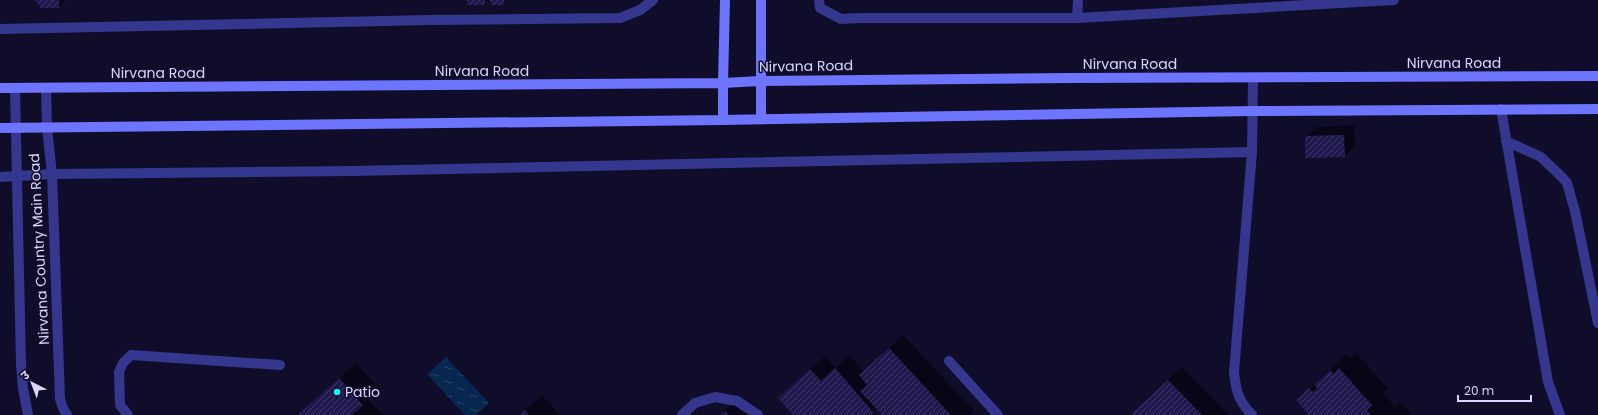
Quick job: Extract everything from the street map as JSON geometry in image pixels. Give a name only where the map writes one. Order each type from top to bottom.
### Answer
[{"type":"main road","points":[[723,120],[725,0]]},
{"type":"main road","points":[[761,0],[761,119]]},
{"type":"main road","name":"Nirvana Road","points":[[0,88],[723,83],[760,81],[1071,78],[1598,76]]},
{"type":"main road","points":[[0,128],[723,120],[1253,110],[1598,109]]},
{"type":"street","points":[[0,29],[430,20],[620,18],[640,10],[653,0]]},
{"type":"street","points":[[819,0],[820,8],[841,19],[1077,18],[1394,0]]},
{"type":"street","points":[[1077,18],[1078,0]]},
{"type":"street","points":[[1252,415],[1242,405],[1236,390],[1234,372],[1252,152],[1253,78]]},
{"type":"street","points":[[15,88],[16,128]]},
{"type":"street","name":"Nirvana Country Main Road","points":[[46,88],[47,128],[52,174],[60,399],[67,415]]},
{"type":"street","points":[[1501,110],[1548,382],[1560,415]]},
{"type":"street","name":"Nirvana Country Main Road","points":[[16,128],[21,364],[23,388],[28,415]]},
{"type":"street","points":[[1506,141],[1541,157],[1567,183],[1575,211],[1598,323]]},
{"type":"street","points":[[0,177],[52,174],[353,171],[1252,152]]},
{"type":"street","points":[[128,415],[120,405],[119,372],[123,363],[132,355],[280,365]]},
{"type":"street","points":[[949,361],[998,415]]},
{"type":"street","points":[[682,415],[695,403],[714,397],[737,401],[758,415]]},
{"type":"water","points":[[446,357],[489,403],[476,415],[465,415],[427,374]]},
{"type":"building","points":[[35,0],[59,0],[59,8],[41,8]]},
{"type":"building","points":[[467,0],[485,0],[485,5],[467,5]]},
{"type":"building","points":[[490,0],[504,0],[504,5],[491,5]]},
{"type":"building","points":[[1344,135],[1345,157],[1305,158],[1305,136]]},
{"type":"building","points":[[889,348],[951,415],[882,415],[860,391],[867,385],[859,375]]},
{"type":"building","points":[[835,368],[874,413],[871,415],[793,415],[778,398],[810,369],[821,381]]},
{"type":"building","points":[[1339,368],[1372,405],[1367,410],[1371,415],[1309,415],[1296,400],[1309,388],[1313,392],[1317,388],[1314,385],[1330,370],[1333,374]]},
{"type":"building","name":"Patio","points":[[339,378],[363,405],[352,415],[298,415]]},
{"type":"building","points":[[1168,380],[1202,415],[1133,415],[1132,413]]},
{"type":"building","points":[[525,410],[529,415],[520,415]]},
{"type":"building","points":[[725,411],[729,415],[720,415]]},
{"type":"place","name":"Patio","points":[[337,392]]}]
